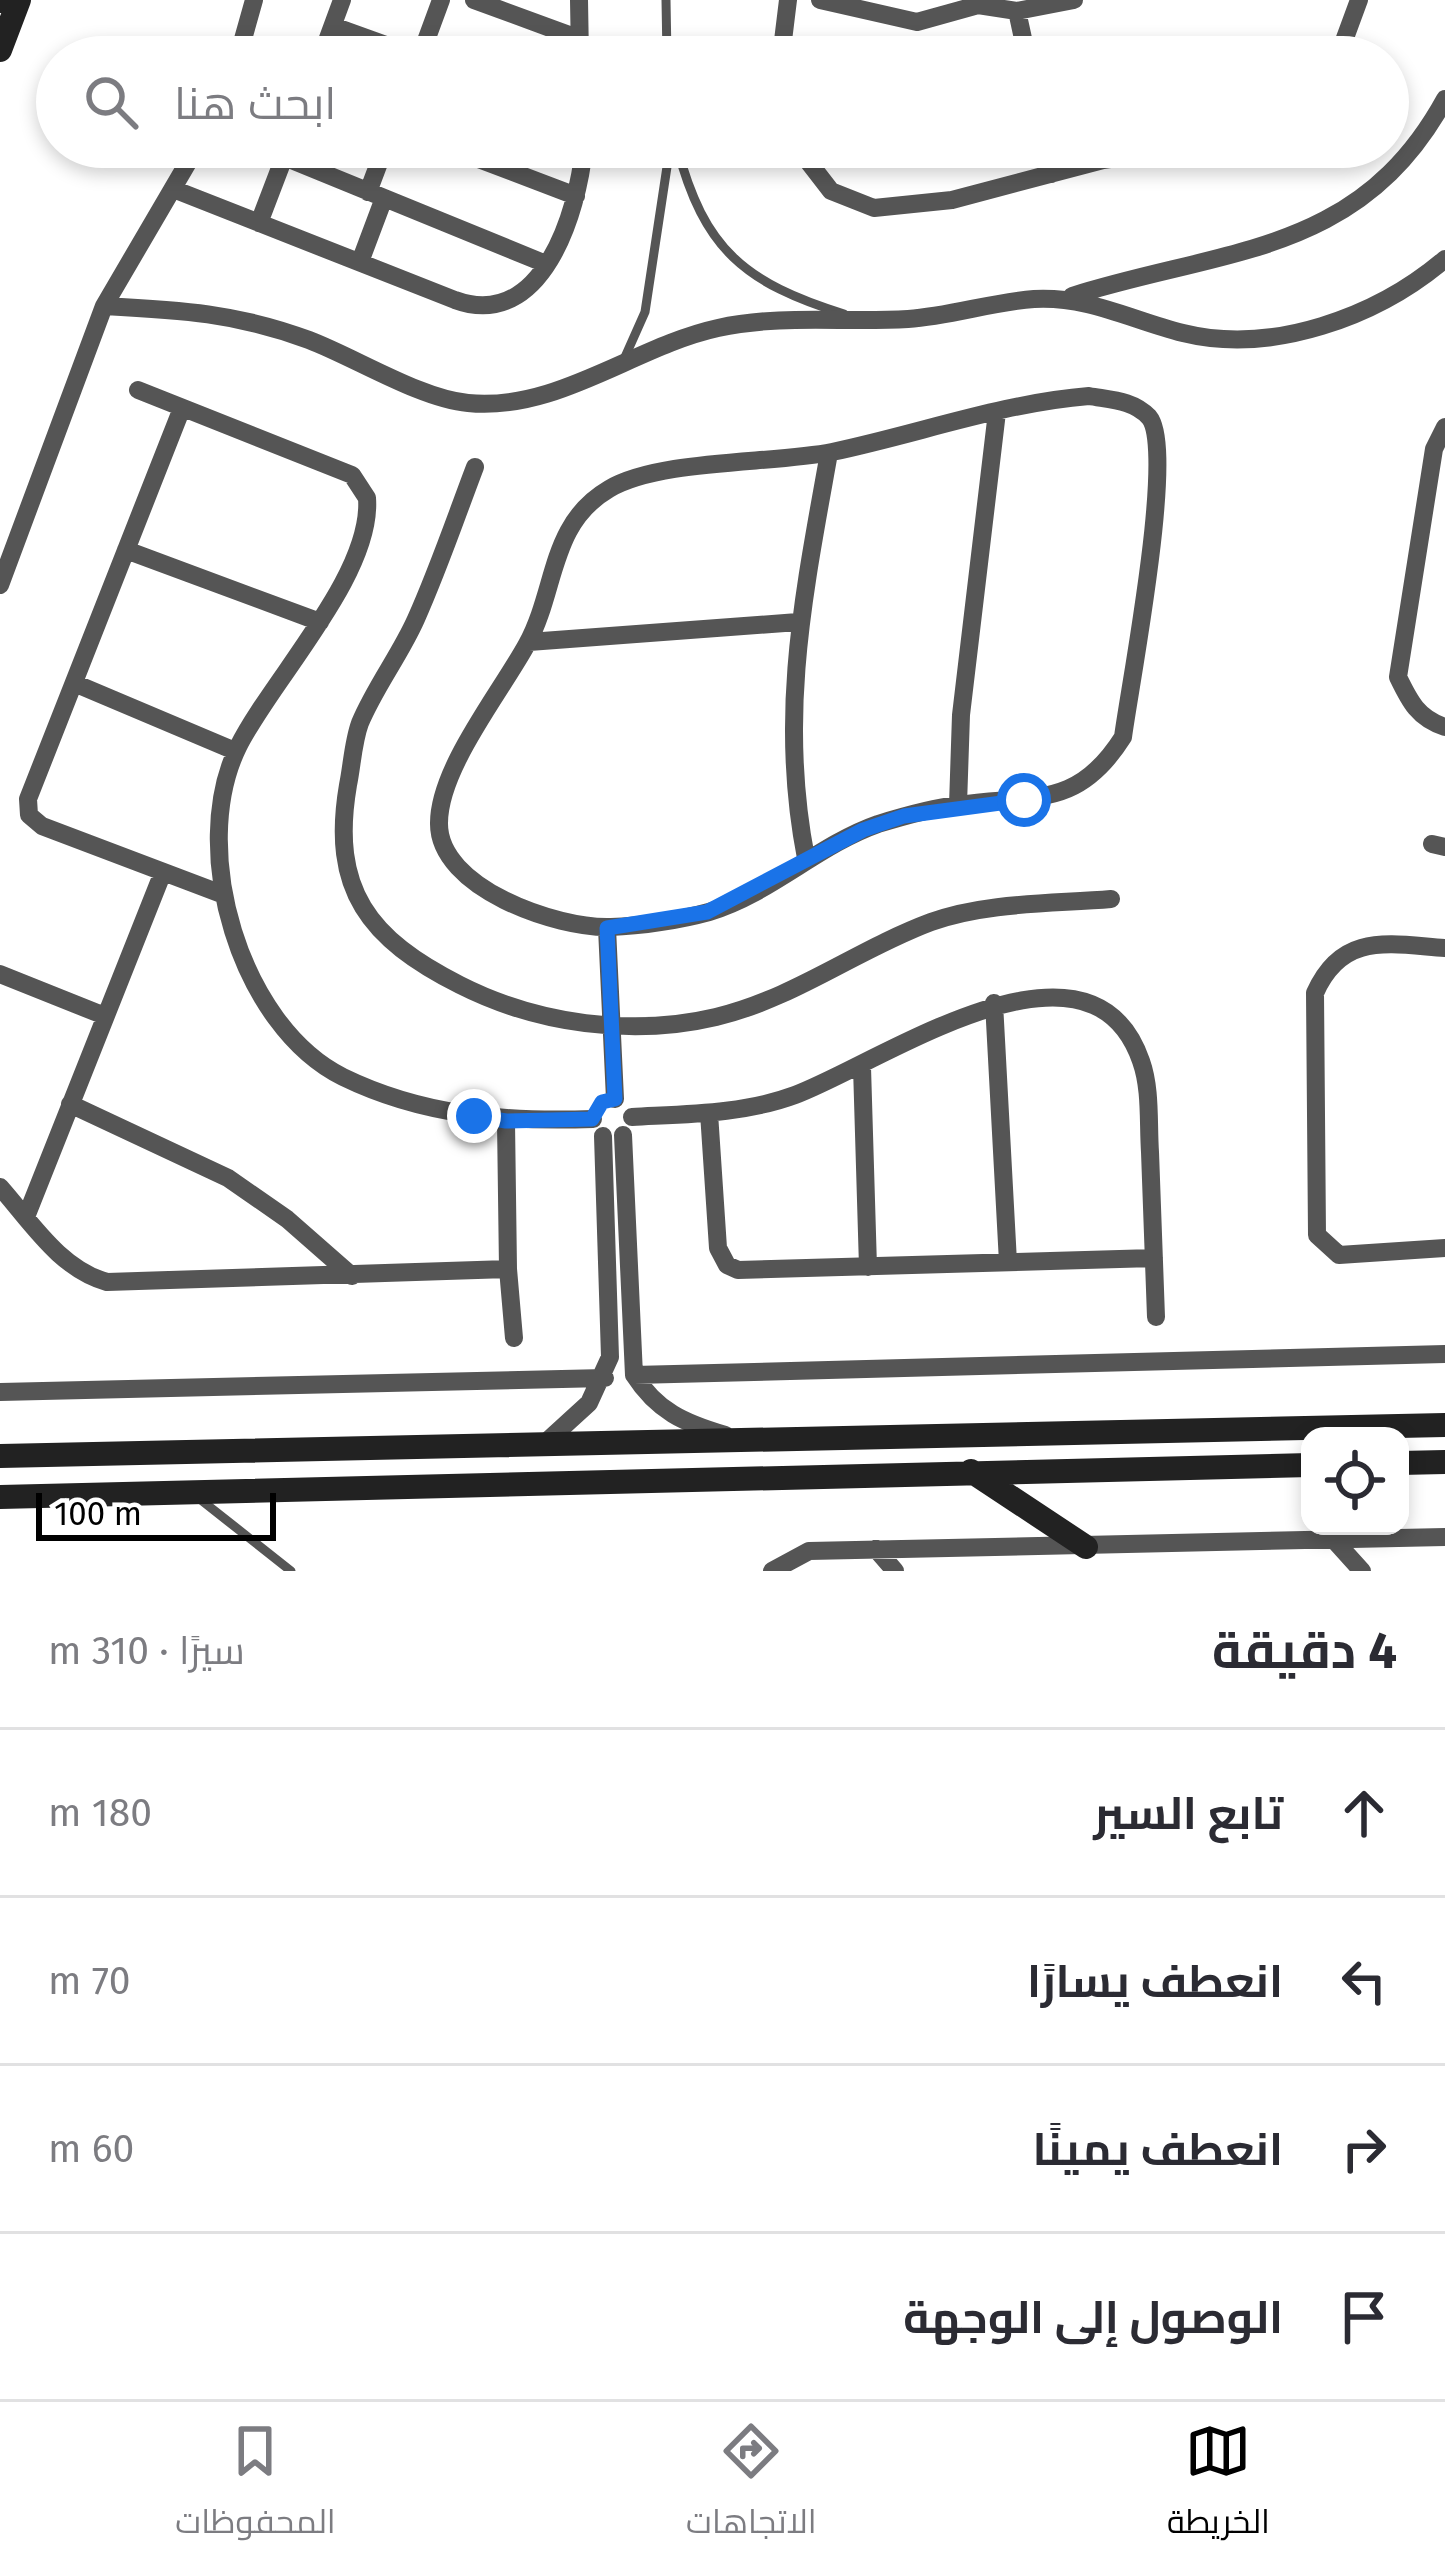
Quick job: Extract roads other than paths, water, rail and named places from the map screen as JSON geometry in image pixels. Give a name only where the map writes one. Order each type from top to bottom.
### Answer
[{"type":"street","points":[[0,50],[20,0]]},
{"type":"street","points":[[244,36],[254,0]]},
{"type":"street","points":[[329,36],[342,0]]},
{"type":"street","points":[[427,36],[441,0]]},
{"type":"street","points":[[474,0],[554,36]]},
{"type":"street","points":[[579,0],[580,36]]},
{"type":"street","points":[[784,36],[788,0]]},
{"type":"street","points":[[820,0],[904,21],[978,5],[1017,11],[1074,0]]},
{"type":"street","points":[[1346,36],[1359,0]]},
{"type":"street","points":[[1017,11],[1022,36]]},
{"type":"street","points":[[333,26],[361,36]]},
{"type":"street","points":[[1409,148],[1445,99]]},
{"type":"street","points":[[0,585],[104,306],[185,168]]},
{"type":"street","points":[[260,223],[280,168]]},
{"type":"street","points":[[319,168],[546,264]]},
{"type":"street","points":[[360,262],[381,168]]},
{"type":"street","points":[[502,168],[576,196]]},
{"type":"street","points":[[173,189],[477,306],[511,300],[530,287],[546,264],[576,196],[581,168]]},
{"type":"street","points":[[813,168],[831,191],[874,208],[952,200],[1083,168]]},
{"type":"street","points":[[1051,168],[1052,174]]},
{"type":"street","points":[[104,306],[226,313],[364,362],[434,396],[470,404],[520,399],[719,328],[784,318],[907,319],[1062,299],[1324,225],[1394,168]]},
{"type":"street","points":[[1062,299],[1107,306],[1209,338],[1263,337],[1318,326],[1377,304],[1445,259]]},
{"type":"street","points":[[138,391],[352,475],[362,486],[368,512],[320,622],[236,752],[219,824],[219,893],[241,957],[306,1050],[339,1075],[410,1105],[506,1121],[613,1127],[791,1097],[994,1003],[1037,996],[1091,1006],[1115,1019],[1129,1037],[1147,1088],[1156,1317]]},
{"type":"street","points":[[1090,396],[1130,403],[1150,419],[1161,464],[1123,736],[1106,764],[1079,785],[1049,798],[958,805],[863,830],[707,912],[607,928],[515,906],[469,882],[446,851],[439,822],[451,782],[487,708],[529,642],[561,538],[587,504],[640,476],[829,452],[1045,399],[1090,396]]},
{"type":"street","points":[[182,408],[28,800],[28,814],[42,826],[219,893]]},
{"type":"street","points":[[958,805],[961,715],[997,412]]},
{"type":"street","points":[[1445,427],[1398,677],[1412,707],[1445,727]]},
{"type":"street","points":[[806,858],[792,788],[798,622],[829,452]]},
{"type":"street","points":[[475,466],[416,621],[359,726],[341,827],[350,888],[375,928],[419,964],[496,1004],[611,1028],[711,1018],[783,998],[877,944],[938,920],[1003,907],[1111,899]]},
{"type":"street","points":[[126,550],[320,622]]},
{"type":"street","points":[[529,642],[798,622]]},
{"type":"street","points":[[74,683],[236,752]]},
{"type":"street","points":[[26,1216],[164,872]]},
{"type":"street","points":[[607,928],[615,1099]]},
{"type":"street","points":[[1445,948],[1373,943],[1327,966],[1315,993],[1317,1235],[1339,1255],[1445,1248]]},
{"type":"street","points":[[0,974],[105,1016]]},
{"type":"street","points":[[994,1003],[1008,1262]]},
{"type":"street","points":[[862,1066],[868,1267]]},
{"type":"street","points":[[543,1445],[590,1403],[610,1358],[613,1127],[627,1105],[615,1099],[602,1102],[613,1127],[634,1375],[650,1401],[670,1415],[741,1440]]},
{"type":"street","points":[[70,1104],[228,1178],[287,1219],[352,1276]]},
{"type":"street","points":[[709,1113],[718,1248],[728,1265],[738,1270],[1154,1258]]},
{"type":"street","points":[[506,1121],[514,1338]]},
{"type":"street","points":[[0,1187],[84,1276],[107,1282],[508,1269]]},
{"type":"street","points":[[634,1375],[1445,1354]]},
{"type":"street","points":[[0,1392],[604,1378]]},
{"type":"street","points":[[0,1456],[1445,1425]]},
{"type":"street","points":[[1409,1463],[1445,1462]]},
{"type":"street","points":[[0,1497],[1301,1465]]},
{"type":"street","points":[[971,1471],[1086,1547]]},
{"type":"street","points":[[772,1571],[809,1551],[1445,1537]]},
{"type":"street","points":[[1334,1540],[1365,1571],[1389,1538]]},
{"type":"street","points":[[910,1571],[928,1548]]},
{"type":"street","points":[[876,1550],[895,1571]]},
{"type":"lane","points":[[667,0],[667,36]]},
{"type":"lane","points":[[618,366],[645,312],[669,168]]},
{"type":"lane","points":[[681,168],[698,211],[736,264],[784,295],[855,318]]},
{"type":"lane","points":[[191,1492],[291,1571]]}]
